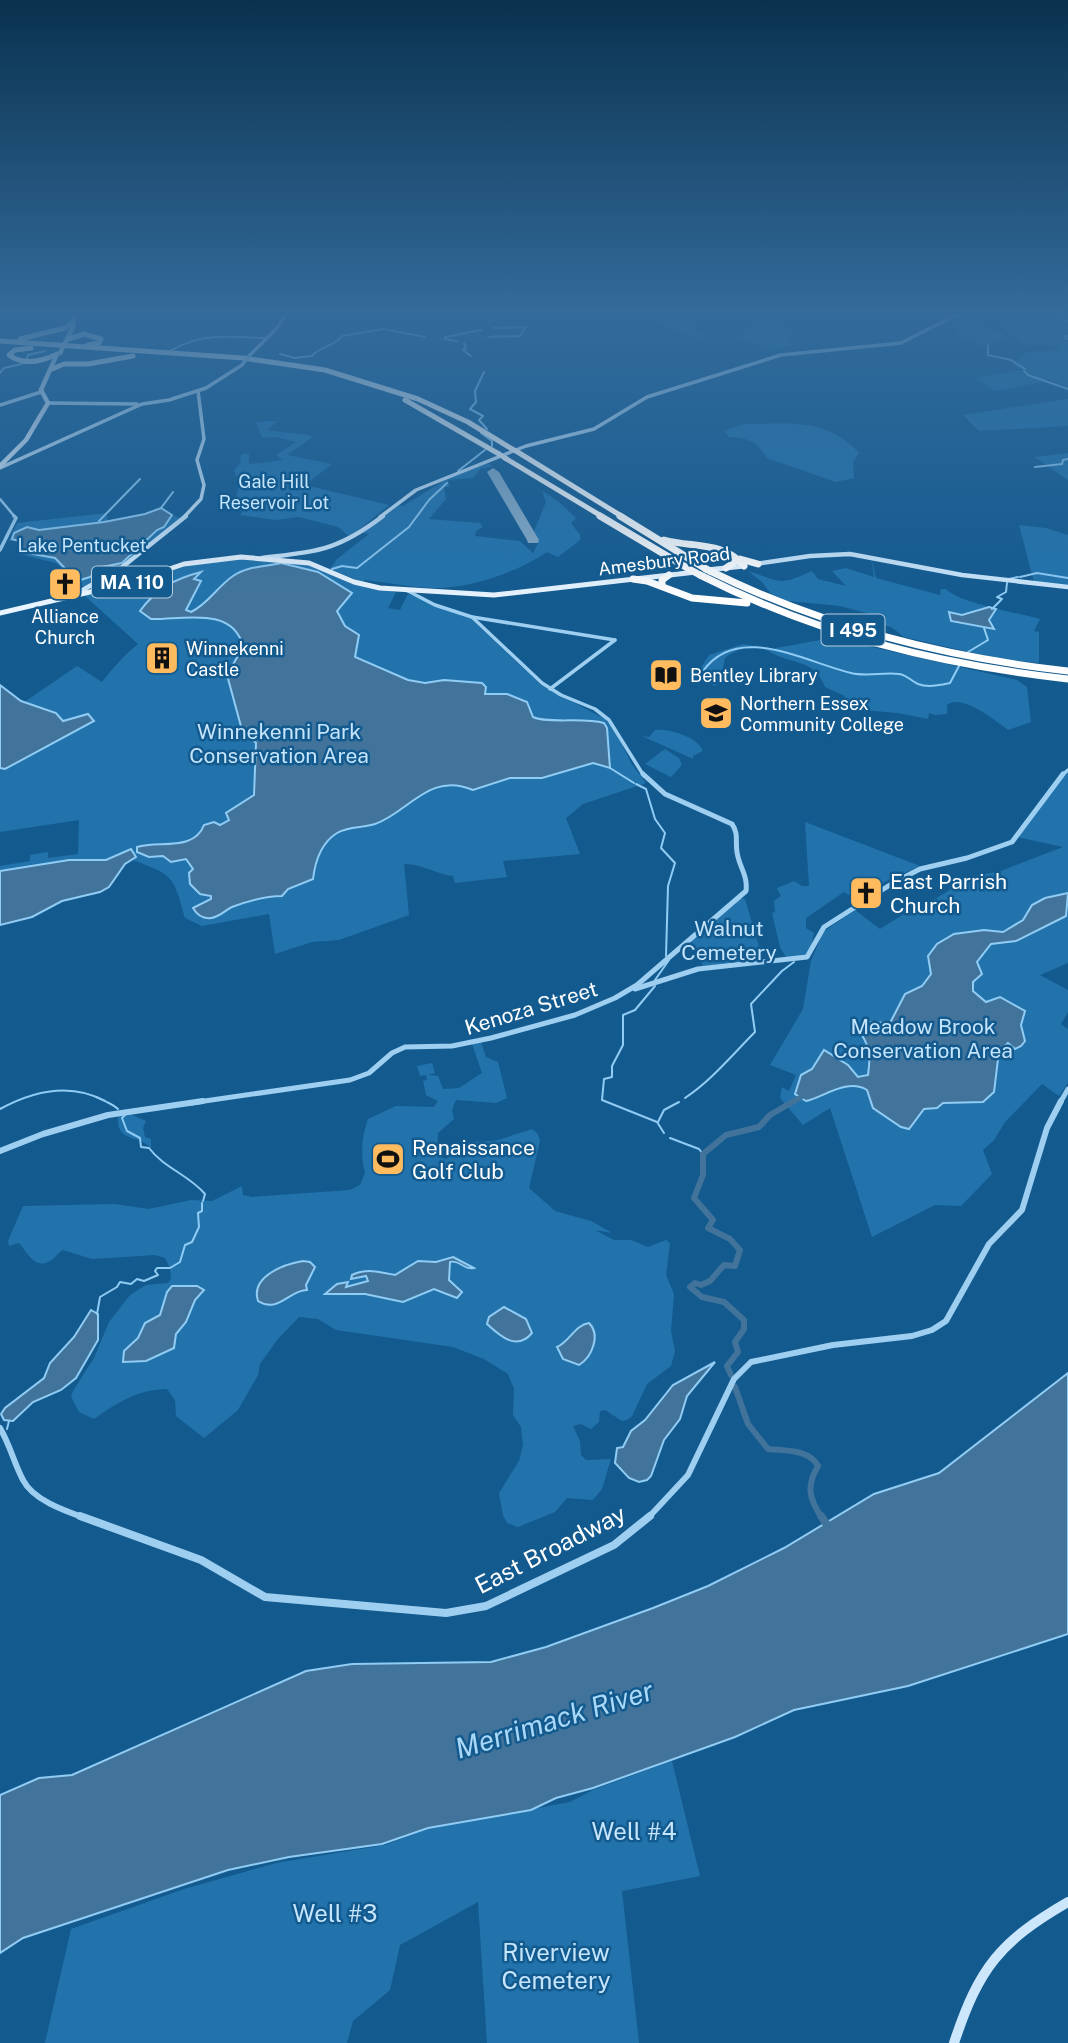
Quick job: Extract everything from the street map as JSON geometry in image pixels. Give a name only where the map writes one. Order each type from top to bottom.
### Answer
[{"type":"highway","name":"I 495","points":[[422,408],[689,569],[704,570]]},
{"type":"highway","name":"I 495","points":[[437,408],[514,450],[704,570],[783,606],[862,633],[962,657],[1068,671]]},
{"type":"highway","points":[[620,516],[666,541],[715,547],[740,562],[758,564]]},
{"type":"highway","points":[[704,570],[688,552],[697,547],[722,550],[740,562]]},
{"type":"highway","points":[[726,568],[740,562]]},
{"type":"highway","name":"I 495","points":[[704,570],[710,581],[788,616],[868,642],[931,658],[1068,679]]},
{"type":"highway","points":[[659,585],[669,575]]},
{"type":"highway","points":[[650,578],[678,593],[706,597],[717,590],[710,581]]},
{"type":"highway","points":[[633,579],[659,585],[692,598],[746,602],[788,616]]},
{"type":"main road","points":[[0,467],[26,440],[45,408]]},
{"type":"main road","points":[[0,467],[129,408]]},
{"type":"main road","points":[[72,595],[131,561],[177,525],[201,499],[204,485],[197,460],[204,439],[200,408]]},
{"type":"main road","points":[[263,558],[337,546],[416,490],[543,441],[590,431],[627,408]]},
{"type":"main road","name":"Amesbury Road","points":[[758,564],[819,555],[856,554],[967,576],[1068,587]]},
{"type":"main road","name":"MA 110","points":[[0,613],[128,583],[201,561],[263,558]]},
{"type":"main road","name":"Amesbury Road","points":[[263,558],[309,563],[366,585],[419,594],[494,595],[726,568]]},
{"type":"main road","points":[[954,2043],[970,1996],[989,1959],[1021,1929],[1068,1902]]},
{"type":"street","points":[[0,499],[16,518],[0,550]]},
{"type":"street","points":[[419,594],[472,617],[615,640]]},
{"type":"street","points":[[472,617],[542,683],[552,686],[615,640]]},
{"type":"street","name":"Kenoza Street","points":[[0,1150],[108,1115],[351,1080],[369,1073],[392,1053],[405,1046],[452,1046],[491,1038],[581,1012],[629,991],[746,891],[746,869],[737,853],[737,831],[725,819],[654,787],[639,771],[609,720],[595,709],[552,686]]},
{"type":"street","points":[[629,991],[698,969],[804,958],[811,952],[824,927],[893,883],[920,869],[967,858],[1012,842],[1041,808],[1058,778],[1068,770]]},
{"type":"street","name":"East Broadway","points":[[0,1428],[12,1448],[24,1482],[36,1494],[66,1511],[201,1560],[270,1599],[446,1612],[463,1612],[486,1606],[614,1545],[641,1526],[688,1475],[734,1379],[751,1362],[833,1345],[912,1336],[943,1324],[952,1313],[989,1244],[1022,1210],[1046,1128],[1068,1089]]},
{"type":"green space","points":[[1007,408],[1068,408],[1068,426],[979,431],[963,415]]},
{"type":"green space","name":"Gale Hill Reservoir Lot","points":[[277,421],[267,430],[314,436],[287,455],[332,464],[305,485],[389,505],[350,537],[338,527],[299,517],[276,520],[240,515],[243,511],[221,506],[232,505],[237,496],[238,484],[234,470],[240,464],[241,454],[249,454],[249,464],[283,460],[276,455],[296,442],[276,437],[262,438],[256,422]]},
{"type":"green space","points":[[744,424],[806,425],[834,433],[859,453],[853,462],[854,478],[836,482],[767,458],[760,448],[751,442],[729,437],[724,431]]},
{"type":"green space","points":[[1068,453],[1068,480],[1034,457]]},
{"type":"green space","points":[[488,463],[493,466],[480,469],[473,478],[448,480],[450,487],[444,487],[446,499],[429,519],[480,523],[483,527],[476,531],[475,536],[520,541],[533,553],[538,543],[533,534],[546,502],[542,491],[558,501],[576,518],[571,523],[580,535],[580,540],[558,557],[547,552],[496,577],[454,587],[431,588],[364,580],[362,582],[330,569],[337,559],[369,534],[362,533],[396,504],[403,506],[447,479]]},
{"type":"green space","name":"Lake Pentucket","points":[[107,513],[108,523],[170,515],[182,518],[123,565],[110,565],[96,571],[92,574],[101,578],[84,587],[56,563],[18,554],[22,550],[22,541],[9,541],[17,523]]},
{"type":"green space","points":[[1019,525],[1046,528],[1068,535],[1068,585],[1034,582]]},
{"type":"green space","points":[[871,558],[876,578],[940,595],[941,589],[946,589],[963,599],[1040,619],[1034,631],[1039,632],[1039,663],[999,659],[904,637],[891,627],[878,624],[870,614],[840,606],[788,601],[771,594],[762,582],[748,571],[773,580],[785,581],[812,571],[818,579],[846,586],[832,571],[846,568],[874,577]]},
{"type":"green space","name":"Winnekenni Park Conservation Area","points":[[238,559],[311,565],[352,584],[396,592],[388,608],[400,610],[408,594],[469,617],[541,685],[605,719],[615,730],[631,763],[646,783],[583,804],[566,818],[580,854],[503,861],[507,877],[455,883],[453,876],[404,864],[409,915],[339,940],[312,942],[275,954],[269,914],[202,926],[185,918],[177,892],[169,878],[130,859],[109,876],[110,887],[89,891],[77,898],[54,902],[0,920],[0,866],[30,861],[30,855],[48,852],[48,858],[78,854],[79,820],[0,832],[0,768],[79,719],[61,722],[23,703],[77,666],[102,682],[138,644],[84,595],[190,565]]},
{"type":"green space","points":[[832,638],[1017,680],[1027,687],[1031,722],[1008,730],[978,709],[961,702],[947,705],[947,714],[929,713],[928,719],[898,713],[837,708],[845,696],[825,687],[811,668],[758,647],[740,649],[725,658],[720,683],[714,686],[698,672],[709,655],[743,644],[770,649]]},
{"type":"green space","points":[[655,730],[682,734],[703,751],[693,756],[693,759],[642,736],[649,737]]},
{"type":"green space","points":[[665,749],[679,758],[682,765],[671,777],[645,764]]},
{"type":"green space","name":"Meadow Brook Conservation Area","points":[[1068,771],[1068,963],[1040,975],[1068,990],[1068,1012],[1061,1024],[1068,1029],[1068,1083],[1059,1096],[1042,1084],[1005,1122],[994,1140],[983,1150],[992,1174],[961,1206],[935,1205],[872,1237],[830,1108],[803,1125],[780,1098],[782,1087],[789,1091],[796,1075],[770,1065],[803,1009],[811,961],[823,932],[855,910],[880,929],[904,914],[908,916],[972,876],[998,872],[1063,847],[1017,837]]},
{"type":"green space","points":[[805,822],[920,866],[862,892],[857,900],[844,892],[806,918],[806,928],[814,933],[810,952],[787,959],[780,947],[772,913],[775,912],[774,901],[781,896],[777,888],[794,881],[802,886],[809,886]]},
{"type":"green space","name":"Walnut Cemetery","points":[[740,898],[745,899],[763,960],[703,966],[691,941]]},
{"type":"green space","name":"Renaissance Golf Club","points":[[481,1042],[486,1057],[498,1062],[507,1098],[496,1103],[456,1100],[452,1110],[454,1119],[438,1133],[437,1155],[446,1159],[468,1142],[495,1141],[532,1129],[538,1134],[540,1141],[529,1188],[555,1211],[591,1221],[612,1233],[595,1230],[614,1240],[631,1240],[648,1247],[666,1240],[670,1243],[666,1275],[674,1294],[671,1331],[675,1351],[671,1366],[647,1384],[632,1416],[627,1420],[622,1421],[605,1410],[600,1411],[599,1422],[591,1429],[581,1424],[573,1426],[580,1441],[581,1455],[586,1460],[611,1459],[602,1489],[593,1500],[567,1498],[555,1512],[518,1527],[507,1523],[499,1493],[519,1461],[523,1445],[521,1427],[513,1415],[514,1389],[508,1374],[484,1359],[453,1347],[336,1330],[318,1319],[299,1317],[277,1340],[260,1364],[258,1375],[238,1410],[204,1438],[176,1416],[175,1400],[167,1389],[137,1394],[94,1419],[79,1412],[71,1397],[73,1391],[94,1358],[109,1322],[130,1295],[146,1285],[168,1283],[171,1279],[170,1268],[165,1258],[155,1255],[92,1259],[63,1250],[50,1261],[36,1262],[19,1243],[9,1246],[8,1241],[23,1206],[114,1204],[149,1209],[191,1200],[212,1201],[242,1186],[243,1195],[252,1197],[350,1190],[360,1185],[365,1173],[362,1146],[368,1119],[396,1106],[434,1107],[438,1101],[426,1095],[423,1081],[427,1080],[426,1075],[420,1076],[417,1066],[432,1063],[435,1073],[428,1075],[438,1076],[443,1089],[459,1088],[482,1073],[472,1044]]},
{"type":"green space","points":[[130,1114],[146,1121],[143,1128],[145,1137],[151,1139],[151,1148],[121,1131],[118,1117]]},
{"type":"green space","points":[[672,1761],[700,1876],[622,1891],[639,2043],[487,2043],[478,1902],[400,1945],[390,1990],[353,2021],[347,2043],[45,2043],[71,1929],[184,1889],[276,1863],[385,1845],[428,1829],[570,1802],[593,1790]]},
{"type":"water","name":"Lake Pentucket","points":[[161,508],[172,515],[164,527],[157,530],[122,563],[102,567],[90,577],[77,581],[55,558],[21,552],[19,541],[12,539],[14,533],[27,527],[39,530],[104,522]]},
{"type":"water","points":[[281,563],[318,572],[352,593],[337,611],[345,626],[359,635],[355,657],[408,680],[425,683],[444,680],[482,683],[486,687],[485,694],[507,694],[527,702],[533,717],[540,719],[604,723],[607,728],[610,768],[593,763],[542,778],[510,778],[473,790],[444,786],[431,790],[387,819],[346,829],[331,837],[320,853],[313,879],[288,889],[282,896],[244,903],[214,917],[200,916],[193,908],[211,899],[211,896],[200,894],[190,884],[189,873],[193,869],[186,859],[171,862],[163,856],[149,857],[137,852],[137,847],[175,844],[192,839],[204,825],[214,822],[220,825],[229,820],[226,813],[254,795],[256,743],[242,730],[227,675],[243,647],[238,634],[229,625],[218,620],[191,617],[151,619],[140,611],[159,591],[191,575],[201,572],[194,579],[201,581],[186,610],[191,612],[238,573]]},
{"type":"water","points":[[989,607],[996,609],[989,620],[994,629],[951,621],[949,612],[962,615]]},
{"type":"water","points":[[0,685],[21,701],[56,713],[63,721],[88,714],[94,721],[5,769],[0,768]]},
{"type":"water","points":[[131,849],[136,857],[125,864],[109,887],[100,892],[62,901],[32,917],[0,925],[0,871],[69,860],[106,860]]},
{"type":"water","points":[[1068,893],[1066,916],[1016,941],[991,944],[977,962],[982,974],[973,982],[973,991],[986,1002],[1000,997],[1025,1011],[1021,1025],[1025,1041],[1015,1049],[1008,1043],[999,1051],[994,1092],[983,1102],[943,1103],[937,1108],[924,1109],[909,1129],[901,1127],[873,1108],[867,1090],[859,1087],[844,1087],[806,1101],[795,1094],[801,1075],[812,1069],[824,1050],[848,1065],[858,1077],[868,1075],[869,1051],[858,1029],[864,1022],[890,1023],[905,994],[922,986],[931,974],[928,956],[937,944],[954,934],[984,930],[1003,932],[1023,920],[1032,905],[1045,898]]},
{"type":"water","points":[[453,1257],[474,1268],[450,1262],[449,1280],[462,1292],[457,1298],[434,1289],[403,1302],[365,1294],[325,1294],[337,1284],[348,1282],[346,1287],[368,1281],[366,1276],[351,1279],[352,1275],[357,1273],[374,1271],[395,1275],[418,1261],[436,1262]]},
{"type":"water","points":[[303,1261],[310,1262],[315,1267],[306,1285],[307,1290],[272,1305],[258,1301],[257,1292],[264,1278],[279,1268]]},
{"type":"water","points":[[172,1286],[197,1286],[204,1290],[195,1300],[186,1322],[176,1334],[174,1348],[146,1361],[123,1362],[124,1351],[138,1338],[145,1323],[160,1315],[167,1292]]},
{"type":"water","points":[[504,1307],[526,1319],[532,1333],[521,1341],[509,1340],[487,1324],[489,1317]]},
{"type":"water","points":[[91,1310],[98,1314],[98,1340],[76,1378],[61,1390],[33,1402],[13,1421],[4,1420],[1,1414],[5,1408],[44,1378],[50,1363],[74,1337]]},
{"type":"water","points":[[589,1323],[595,1339],[588,1357],[579,1365],[563,1359],[557,1347],[584,1324]]},
{"type":"water","points":[[715,1362],[687,1396],[680,1419],[664,1440],[651,1476],[639,1482],[629,1478],[615,1463],[617,1448],[623,1447],[631,1431],[645,1420],[673,1385]]},
{"type":"water","name":"Merrimack River","points":[[1068,1373],[1068,1634],[908,1686],[794,1710],[735,1737],[593,1788],[556,1798],[531,1810],[428,1828],[382,1844],[289,1857],[228,1870],[23,1938],[0,1953],[0,1795],[39,1778],[72,1775],[306,1671],[352,1664],[491,1662],[546,1647],[653,1608],[708,1586],[784,1548],[874,1494],[939,1473]]},
{"type":"waterway","points":[[471,408],[483,416],[479,420],[487,429]]},
{"type":"waterway","points":[[481,433],[492,441],[492,446]]},
{"type":"waterway","points":[[458,471],[485,450]]},
{"type":"waterway","points":[[1035,467],[1062,464],[1063,460],[1068,459]]},
{"type":"waterway","points":[[99,521],[140,479]]},
{"type":"waterway","points":[[332,569],[342,566],[357,568],[409,527],[429,500],[447,483]]},
{"type":"waterway","points":[[161,508],[173,492]]},
{"type":"waterway","points":[[1020,577],[1037,573],[1068,578]]},
{"type":"waterway","points":[[1009,579],[1018,577]]},
{"type":"waterway","points":[[992,609],[1002,599],[997,597],[1006,592],[1007,583]]},
{"type":"waterway","points":[[968,652],[988,640],[984,628]]},
{"type":"waterway","points":[[710,680],[703,671],[718,657],[734,649],[753,647],[793,655],[857,674],[902,675],[926,686],[950,683],[959,666]]},
{"type":"waterway","points":[[610,768],[634,783]]},
{"type":"waterway","points":[[636,784],[646,789],[655,819],[665,833],[661,848],[675,863],[668,886],[666,956]]},
{"type":"waterway","points":[[655,980],[669,960]]},
{"type":"waterway","points":[[685,1098],[713,1075],[755,1032],[751,1004],[794,962]]},
{"type":"waterway","points":[[655,986],[635,1010],[623,1015],[623,1045],[612,1066],[612,1077],[604,1079],[602,1100],[657,1122],[664,1133]]},
{"type":"waterway","points":[[0,1109],[25,1097],[65,1090],[92,1095],[118,1109]]},
{"type":"waterway","points":[[791,1103],[806,1094]]},
{"type":"waterway","points":[[731,1375],[727,1366],[738,1352],[735,1342],[744,1329],[744,1320],[724,1302],[702,1297],[690,1287],[695,1283],[701,1285],[710,1281],[724,1265],[735,1266],[740,1250],[730,1239],[708,1228],[713,1220],[694,1198],[703,1175],[703,1154],[726,1135],[759,1127],[770,1115],[794,1101]]},
{"type":"waterway","points":[[658,1122],[664,1110],[679,1102]]},
{"type":"waterway","points":[[125,1115],[122,1118],[127,1131],[140,1138],[141,1147],[149,1148],[162,1161],[199,1187],[205,1194],[203,1201]]},
{"type":"waterway","points":[[670,1138],[699,1149],[703,1154]]},
{"type":"waterway","points":[[97,1314],[100,1297],[117,1287],[120,1282],[131,1284],[137,1279],[144,1281],[158,1275],[155,1271],[157,1268],[170,1268],[180,1262],[185,1245],[192,1242],[199,1227],[198,1213],[202,1211],[202,1203]]},
{"type":"waterway","points":[[735,1387],[748,1424],[768,1449],[809,1456],[818,1466],[812,1480],[811,1492],[814,1505],[822,1518]]},
{"type":"waterway","points":[[7,1429],[9,1421]]},
{"type":"waterway","points":[[821,1516],[830,1529]]},
{"type":"runway","points":[[493,472],[533,540]]},
{"type":"place","name":"Alliance Church","points":[[65,584]]},
{"type":"place","name":"Winnekenni Castle","points":[[162,658]]},
{"type":"place","name":"Bentley Library","points":[[666,675]]},
{"type":"place","name":"Northern Essex Community College","points":[[716,713]]},
{"type":"place","name":"East Parrish Church","points":[[866,893]]},
{"type":"place","name":"Renaissance Golf Club","points":[[388,1159]]},
{"type":"park label","name":"Well #4","points":[[634,1831]]},
{"type":"park label","name":"Well #3","points":[[335,1913]]},
{"type":"park label","name":"Riverview Cemetery","points":[[556,1966]]}]
